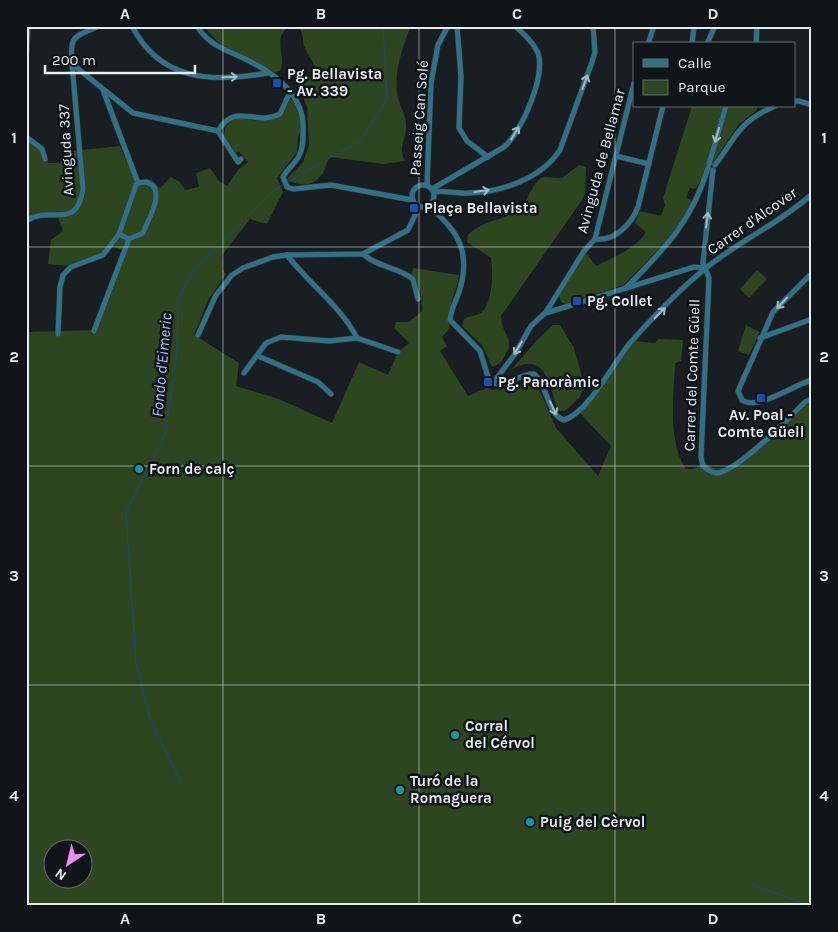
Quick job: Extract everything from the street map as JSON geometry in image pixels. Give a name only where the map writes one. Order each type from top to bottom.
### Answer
[{"type":"street","points":[[26,61],[28,26]]},
{"type":"street","points":[[99,26],[83,31],[75,39],[71,49],[72,64],[132,113],[218,131],[238,162],[242,160]]},
{"type":"street","points":[[132,26],[139,40],[171,69],[201,78],[251,76],[266,73]]},
{"type":"street","points":[[197,26],[208,41],[215,46],[255,64],[266,73],[278,79],[301,106],[303,142],[300,155],[284,176],[285,184],[293,189],[331,185],[412,200],[419,207]]},
{"type":"street","name":"Passeig Can Solé","points":[[427,185],[431,83],[438,45],[448,26]]},
{"type":"street","points":[[457,26],[461,76],[459,128],[467,141],[488,156]]},
{"type":"street","points":[[433,190],[508,143],[515,134],[529,106],[539,70],[538,54],[534,46],[515,26]]},
{"type":"street","points":[[412,200],[415,188],[427,185],[433,190],[467,193],[496,189],[526,178],[551,162],[560,150],[592,62],[595,52],[593,26]]},
{"type":"street","points":[[649,42],[654,26]]},
{"type":"street","points":[[692,42],[694,26]]},
{"type":"street","points":[[708,42],[716,26]]},
{"type":"street","points":[[756,42],[757,26]]},
{"type":"street","name":"Avinguda 337","points":[[26,221],[38,215],[65,216],[72,213],[81,203],[83,190],[72,64]]},
{"type":"street","name":"Avinguda de Bellamar","points":[[493,383],[515,354],[531,326],[545,313],[584,251],[596,236],[633,89]]},
{"type":"street","points":[[58,334],[62,275],[71,267],[103,255],[119,234],[138,182],[103,90]]},
{"type":"street","points":[[218,131],[225,120],[232,116],[267,118],[280,114],[290,92]]},
{"type":"street","points":[[796,102],[812,105]]},
{"type":"street","points":[[596,236],[608,237],[633,220],[663,108]]},
{"type":"street","points":[[706,268],[703,263],[703,252],[711,167],[726,108]]},
{"type":"street","points":[[626,288],[676,235],[689,216],[711,167],[741,126],[771,108]]},
{"type":"street","points":[[26,137],[42,149],[45,158]]},
{"type":"street","points":[[616,156],[649,164]]},
{"type":"street","points":[[94,331],[129,239],[142,233],[156,199],[155,189],[152,184],[138,182]]},
{"type":"street","points":[[419,207],[428,206],[433,203],[433,190]]},
{"type":"street","name":"Carrer d'Alcover","points":[[493,383],[500,384],[534,374],[543,384],[558,418],[567,419],[610,373],[629,344],[706,268],[812,194]]},
{"type":"street","points":[[804,201],[812,199]]},
{"type":"street","points":[[428,206],[450,224],[463,252],[463,271],[458,294],[451,309],[450,320],[480,350],[486,376],[493,383]]},
{"type":"street","points":[[198,335],[216,295],[232,275],[255,263],[273,257],[287,255],[363,254],[408,230],[419,207]]},
{"type":"street","points":[[119,234],[129,239]]},
{"type":"street","points":[[363,254],[375,263],[400,271],[413,279],[418,299]]},
{"type":"street","points":[[287,255],[298,270],[349,323],[357,338]]},
{"type":"street","points":[[545,313],[694,267],[706,268]]},
{"type":"street","name":"Carrer del Comte Güell","points":[[706,268],[709,278],[701,457],[703,466],[709,471],[717,473],[730,467],[757,447],[805,402],[812,399]]},
{"type":"street","points":[[811,381],[753,404],[742,400],[738,391],[739,385],[773,312],[812,273]]},
{"type":"street","points":[[635,278],[640,284]]},
{"type":"street","points":[[557,294],[557,303],[565,308]]},
{"type":"street","points":[[760,338],[812,319]]},
{"type":"street","points":[[244,373],[266,343],[281,337],[329,341],[357,338],[398,352]]},
{"type":"street","points":[[258,356],[318,382],[331,394]]},
{"type":"green space","points":[[203,26],[411,26],[402,52],[397,80],[398,98],[406,124],[402,148],[405,161],[383,164],[330,157],[323,172],[315,181],[306,184],[291,182],[287,179],[303,162],[309,145],[307,107],[300,89],[315,70],[304,46],[300,29],[288,27],[283,32],[280,43],[282,65],[280,71],[274,72],[221,45]]},
{"type":"green space","points":[[293,99],[299,106],[301,129],[298,137],[297,152],[277,178],[283,192],[267,224],[250,219],[222,255],[223,270],[226,274],[208,300],[194,335],[239,363],[236,386],[279,399],[332,423],[359,362],[388,375],[398,352],[409,343],[394,328],[396,322],[409,322],[422,311],[420,292],[411,275],[413,268],[459,275],[450,308],[450,328],[442,337],[447,346],[440,351],[468,396],[487,388],[493,390],[529,381],[538,387],[556,428],[598,476],[611,446],[579,412],[632,341],[655,343],[659,339],[683,340],[681,361],[675,363],[673,418],[676,446],[686,469],[694,469],[705,463],[714,468],[726,467],[737,462],[762,444],[804,405],[812,402],[812,906],[26,906],[26,332],[97,330],[126,252],[111,245],[100,254],[70,266],[48,264],[51,240],[63,231],[58,218],[33,217],[26,224],[26,134],[43,147],[48,163],[61,163],[62,152],[120,146],[135,180],[152,180],[160,188],[171,177],[180,182],[185,190],[199,187],[196,173],[210,168],[219,181],[227,186],[239,169],[248,162],[239,151],[236,153],[224,135],[226,126],[235,117],[260,121],[275,119],[286,109],[289,100]]},
{"type":"green space","points":[[691,108],[757,108],[739,124],[695,189],[690,188],[686,197],[692,201],[688,215],[672,235],[624,285],[565,304],[561,302],[559,296],[586,253],[596,266],[637,243],[646,232],[635,223],[640,211],[661,216],[665,205],[663,198]]},
{"type":"green space","points":[[579,165],[586,167],[585,193],[582,200],[501,316],[509,346],[502,361],[492,367],[482,345],[462,326],[464,319],[482,312],[486,307],[492,278],[491,258],[467,242],[468,235],[480,226],[507,216],[520,208],[535,184],[543,177],[562,178]]},
{"type":"green space","points":[[757,270],[767,279],[749,298],[740,289]]},
{"type":"green space","points":[[553,325],[560,325],[574,348],[585,387],[579,398],[565,411],[558,411],[549,383],[540,368],[532,364],[523,365],[511,370]]},
{"type":"green space","points":[[746,325],[760,332],[749,355],[738,351]]},
{"type":"waterway","name":"Fondo d'Eimeric","points":[[288,182],[361,140],[387,99],[383,26]]},
{"type":"waterway","name":"Fondo d'Eimeric","points":[[181,783],[150,718],[136,663],[126,512],[165,435],[177,355],[178,299],[195,268],[274,190],[284,184]]},
{"type":"waterway","points":[[753,885],[811,906]]},
{"type":"place","name":"Pg. Bellavista - Av. 339","points":[[277,83]]},
{"type":"place","name":"Plaça Bellavista","points":[[414,208]]},
{"type":"place","name":"Pg. Collet","points":[[577,301]]},
{"type":"place","name":"Pg. Panoràmic","points":[[488,382]]},
{"type":"place","name":"Av. Poal - Comte Güell","points":[[761,398]]},
{"type":"place","name":"Forn de calç","points":[[139,469]]},
{"type":"place","name":"Corral del Cérvol","points":[[455,735]]},
{"type":"place","name":"Turó de la Romaguera","points":[[400,790]]},
{"type":"place","name":"Puig del Cèrvol","points":[[530,822]]}]
